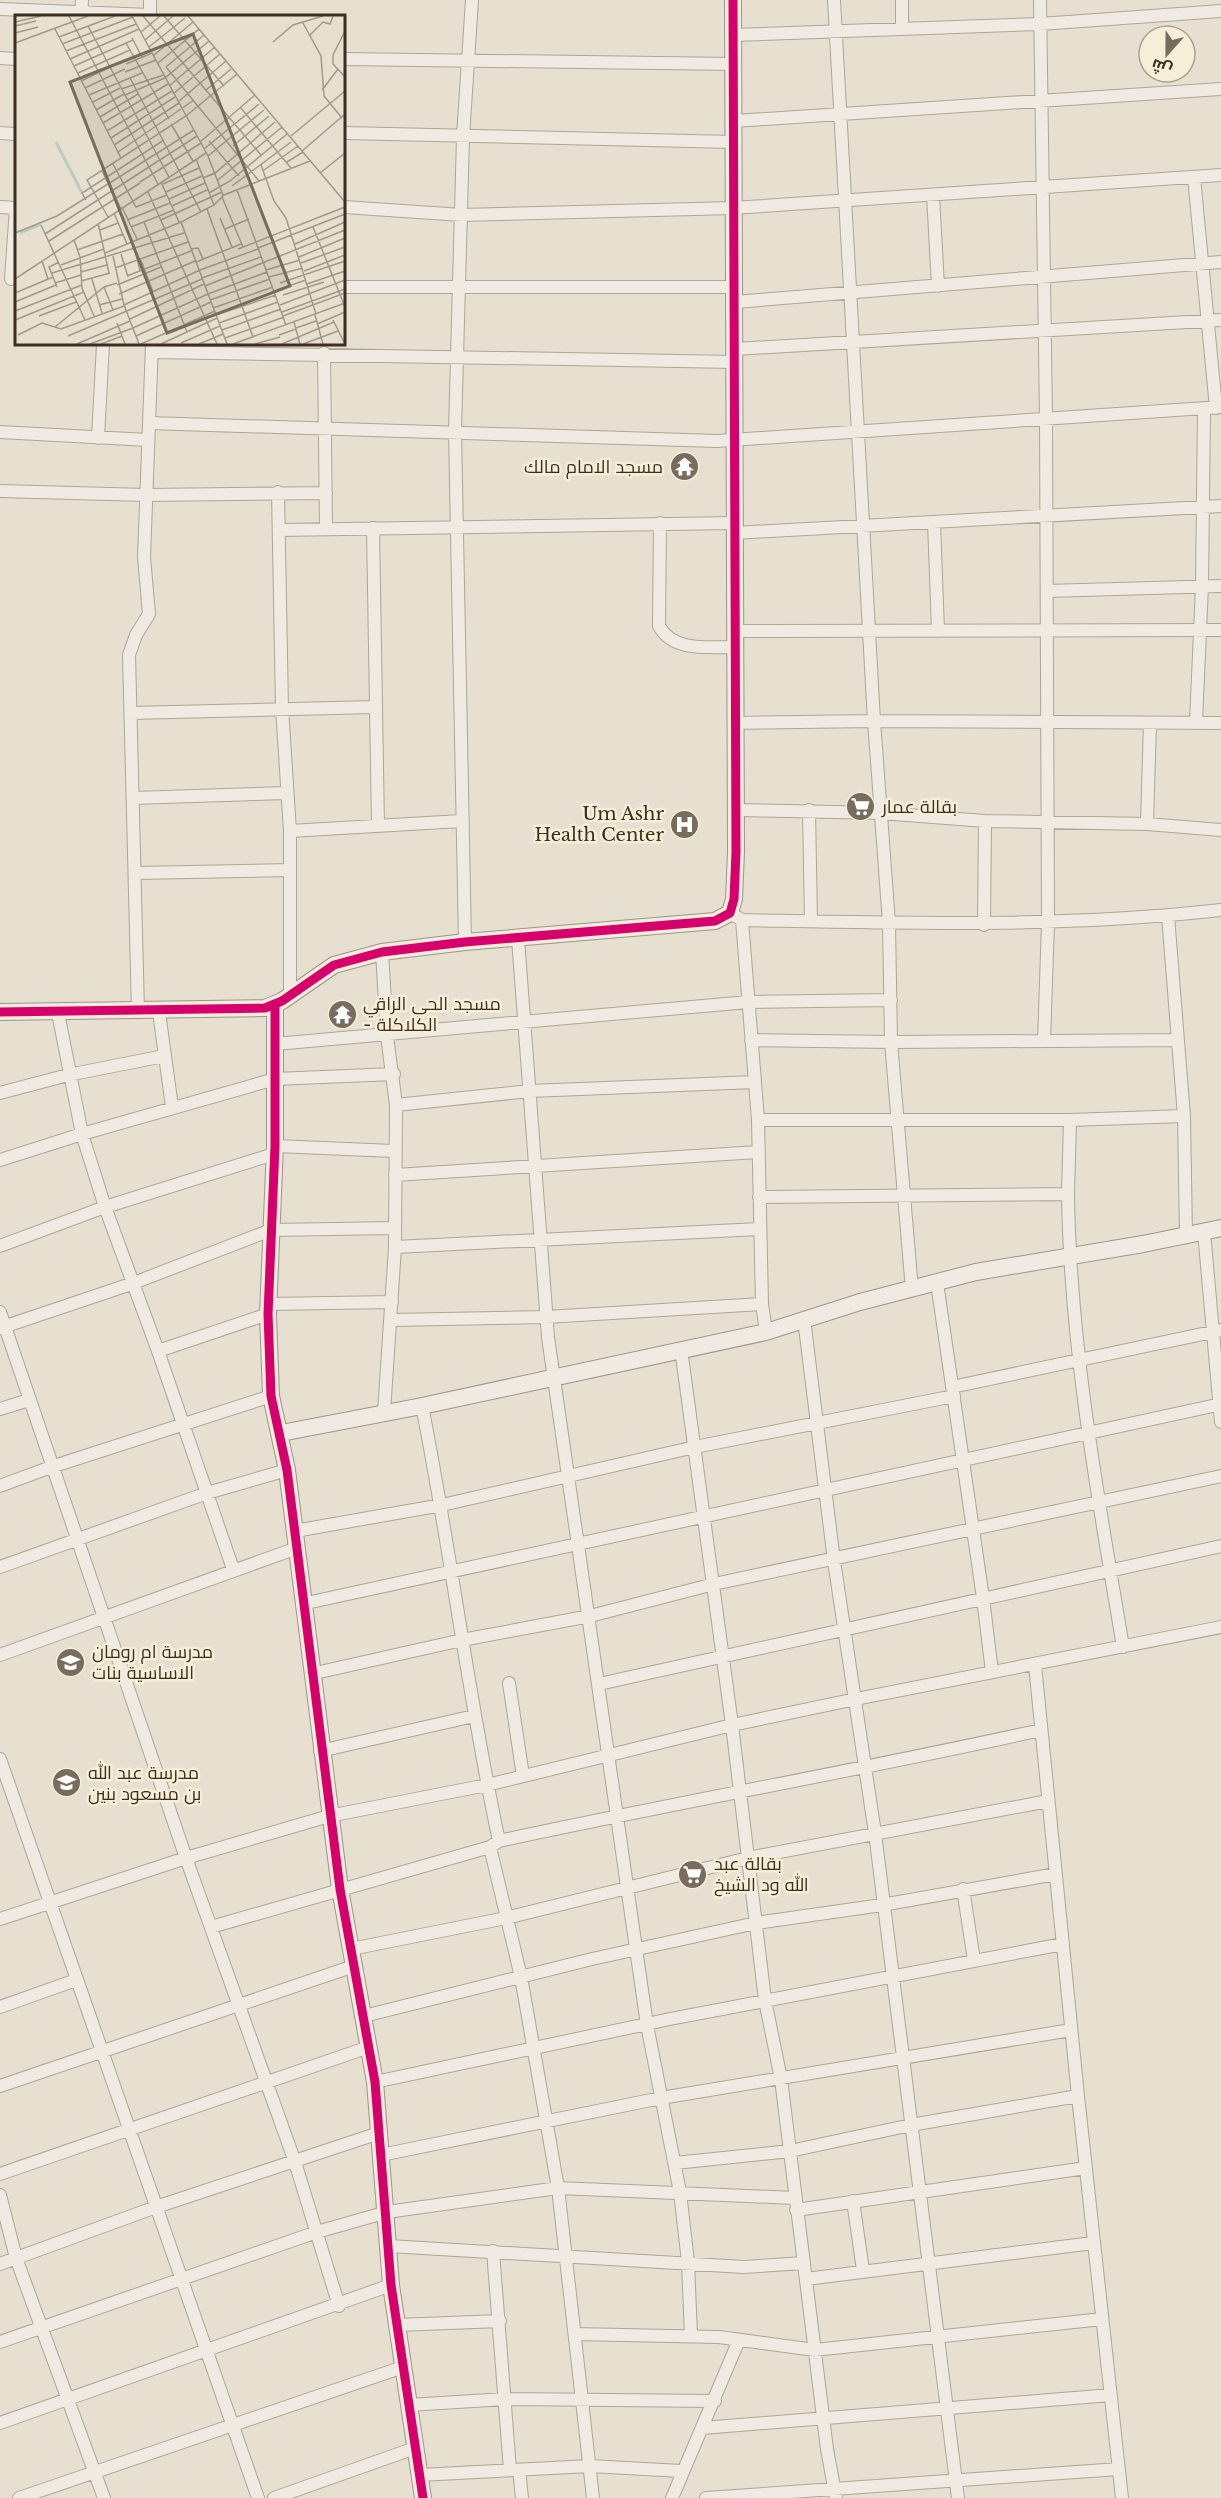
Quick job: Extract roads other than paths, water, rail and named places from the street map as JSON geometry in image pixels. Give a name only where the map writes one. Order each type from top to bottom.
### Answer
[{"type":"street","points":[[0,9],[82,15],[82,0]]},
{"type":"street","points":[[465,942],[454,431],[463,137],[472,0]]},
{"type":"street","points":[[733,0],[735,885],[736,916],[748,1002],[758,1120],[759,1229],[762,1304],[766,1332]]},
{"type":"street","points":[[834,0],[874,721],[889,923],[891,1042],[896,1119],[906,1196],[912,1290]]},
{"type":"street","points":[[902,0],[902,29]]},
{"type":"street","points":[[1040,0],[1047,517],[1048,923],[1044,1041]]},
{"type":"street","points":[[733,35],[1040,24],[1212,7]]},
{"type":"street","points":[[0,58],[15,59]]},
{"type":"street","points":[[345,58],[467,62],[734,64]]},
{"type":"street","points":[[734,121],[1221,89]]},
{"type":"street","points":[[0,133],[15,134]]},
{"type":"street","points":[[345,133],[733,142]]},
{"type":"street","points":[[345,207],[462,215],[733,208],[1221,174]]},
{"type":"street","points":[[1194,177],[1214,408],[1203,506],[1201,630],[1196,722]]},
{"type":"street","points":[[933,195],[938,286]]},
{"type":"street","points":[[0,207],[15,208]]},
{"type":"street","points":[[9,279],[15,218]]},
{"type":"street","points":[[345,287],[734,294],[850,293],[1221,262]]},
{"type":"street","points":[[138,1012],[129,655],[136,635],[149,614],[144,557],[152,348],[456,358],[735,356],[853,341],[1221,320]]},
{"type":"street","points":[[98,438],[103,345]]},
{"type":"street","points":[[324,353],[326,528]]},
{"type":"street","points":[[149,423],[735,440],[1214,408]]},
{"type":"street","points":[[0,432],[148,440]]},
{"type":"street","points":[[0,491],[146,495],[326,493]]},
{"type":"street","points":[[278,492],[282,708],[290,831],[288,870],[290,996]]},
{"type":"street","points":[[279,530],[660,523],[734,528],[864,526],[1221,506]]},
{"type":"street","points":[[934,522],[938,631]]},
{"type":"street","points":[[660,523],[659,626],[664,636],[672,642],[685,645],[735,639],[870,632],[1221,630]]},
{"type":"street","points":[[373,528],[374,707],[378,826]]},
{"type":"street","points":[[1047,591],[1221,586]]},
{"type":"street","points":[[131,712],[374,707]]},
{"type":"street","points":[[735,723],[874,721],[1221,723]]},
{"type":"street","points":[[1147,824],[1150,723]]},
{"type":"street","points":[[133,798],[286,793]]},
{"type":"street","points":[[735,810],[809,810],[985,821],[1147,824],[1221,831]]},
{"type":"street","points":[[809,810],[811,921]]},
{"type":"street","points":[[290,831],[461,820]]},
{"type":"street","points":[[984,925],[985,821]]},
{"type":"street","points":[[136,873],[288,870]]},
{"type":"street","points":[[0,1012],[159,1012],[241,1010],[275,1006],[334,965],[382,952],[465,942],[715,921],[736,916],[811,921],[984,925],[1168,916],[1221,909]]},
{"type":"street","points":[[1168,916],[1184,1116],[1186,1236]]},
{"type":"street","points":[[518,939],[522,1020],[536,1166],[539,1241],[546,1317],[590,1616],[606,1756],[617,1815],[647,2025],[680,2192],[688,2262],[691,2336]]},
{"type":"street","points":[[382,952],[387,1036],[394,1074],[396,1105],[395,1248],[384,1412]]},
{"type":"street","points":[[275,1044],[387,1036],[522,1020],[748,1002],[891,1000]]},
{"type":"street","points":[[275,1006],[275,1150],[268,1309],[271,1396],[281,1433],[287,1470],[320,1751],[340,1889],[375,2082],[391,2285],[423,2498]]},
{"type":"street","points":[[159,1012],[172,1107]]},
{"type":"street","points":[[58,1013],[68,1075],[82,1134],[131,1284],[159,1351],[233,1569]]},
{"type":"street","points":[[751,1040],[891,1042],[1178,1040]]},
{"type":"street","points":[[0,1093],[68,1075],[164,1056]]},
{"type":"street","points":[[0,1160],[274,1078],[394,1074]]},
{"type":"street","points":[[396,1105],[530,1092],[755,1082]]},
{"type":"street","points":[[758,1120],[1070,1120],[1184,1116]]},
{"type":"street","points":[[1070,1120],[1069,1257],[1077,1358],[1123,1647]]},
{"type":"street","points":[[0,1246],[105,1207],[275,1150],[394,1151]]},
{"type":"street","points":[[395,1175],[758,1152]]},
{"type":"street","points":[[759,1197],[1068,1194]]},
{"type":"street","points":[[2,1328],[131,1284],[271,1230],[395,1228]]},
{"type":"street","points":[[395,1248],[759,1229]]},
{"type":"street","points":[[281,1433],[422,1406],[766,1332],[860,1302],[976,1272],[1213,1230],[1221,1422]]},
{"type":"street","points":[[937,1283],[992,1672]]},
{"type":"street","points":[[159,1351],[268,1309],[392,1302]]},
{"type":"street","points":[[390,1320],[546,1317],[762,1304]]},
{"type":"street","points":[[0,1312],[2,1328],[78,1538],[186,1858],[268,2082],[339,2306]]},
{"type":"street","points":[[804,1319],[834,1561],[874,1833],[958,2498]]},
{"type":"street","points":[[0,1655],[233,1569],[296,1540],[568,1474],[818,1422],[953,1391],[1077,1358],[1218,1330]]},
{"type":"street","points":[[681,1349],[702,1515],[714,1584],[765,2000],[781,2079],[824,2418],[836,2494]]},
{"type":"street","points":[[0,1486],[51,1467],[271,1396]]},
{"type":"street","points":[[0,1409],[28,1400]]},
{"type":"street","points":[[302,1604],[451,1573],[702,1515],[1220,1404]]},
{"type":"street","points":[[422,1406],[442,1505],[506,1918],[521,1977],[558,2188],[593,2498]]},
{"type":"street","points":[[0,1567],[207,1493],[287,1470]]},
{"type":"street","points":[[311,1674],[462,1640],[590,1616],[714,1584],[834,1561],[1101,1500],[1221,1476]]},
{"type":"street","points":[[599,1684],[1221,1546]]},
{"type":"street","points":[[0,1919],[186,1858],[329,1816],[487,1785],[732,1725],[1221,1627]]},
{"type":"street","points":[[1035,1665],[1093,2243],[1122,2498]]},
{"type":"street","points":[[509,1683],[523,1776]]},
{"type":"street","points":[[320,1751],[474,1716]]},
{"type":"street","points":[[211,1927],[494,1844],[617,1815],[739,1790],[865,1769],[1041,1730]]},
{"type":"street","points":[[0,1759],[156,2207],[184,2279],[258,2498]]},
{"type":"street","points":[[351,1949],[506,1918],[748,1858],[1048,1801]]},
{"type":"street","points":[[364,2016],[636,1949],[756,1923],[882,1905],[1056,1874]]},
{"type":"street","points":[[963,1889],[974,1960]]},
{"type":"street","points":[[375,2082],[765,2000],[1063,1944]]},
{"type":"street","points":[[0,2086],[354,1966]]},
{"type":"street","points":[[0,2007],[76,1980]]},
{"type":"street","points":[[381,2155],[661,2098],[903,2056],[1071,2030]]},
{"type":"street","points":[[0,2174],[369,2047]]},
{"type":"street","points":[[675,2163],[790,2151],[911,2125],[1078,2096]]},
{"type":"street","points":[[0,2264],[156,2207],[379,2133]]},
{"type":"street","points":[[0,2342],[317,2232],[387,2212],[558,2188],[680,2192],[796,2204],[853,2201],[1086,2168]]},
{"type":"street","points":[[0,2195],[16,2258],[104,2498]]},
{"type":"street","points":[[853,2201],[863,2270]]},
{"type":"street","points":[[806,2279],[863,2270],[1093,2243]]},
{"type":"street","points":[[389,2246],[744,2267],[804,2263]]},
{"type":"street","points":[[494,2251],[506,2399],[515,2470],[522,2498]]},
{"type":"street","points":[[0,2423],[339,2306],[391,2285]]},
{"type":"street","points":[[575,2334],[691,2336],[815,2350],[1102,2319]]},
{"type":"street","points":[[397,2325],[500,2321]]},
{"type":"street","points":[[672,2498],[681,2471],[715,2400],[739,2340]]},
{"type":"street","points":[[19,2498],[404,2367]]},
{"type":"street","points":[[702,2428],[1111,2395]]},
{"type":"street","points":[[408,2404],[506,2399],[715,2400]]},
{"type":"street","points":[[274,2498],[415,2448]]},
{"type":"street","points":[[420,2475],[590,2466],[681,2471]]},
{"type":"street","points":[[706,2498],[836,2494],[1119,2469]]},
{"type":"place","name":"مسجد الامام مالك","points":[[684,467]]},
{"type":"place","name":"بقالة عمار","points":[[861,807]]},
{"type":"place","name":"Um Ashr Health Center","points":[[685,824]]},
{"type":"place","name":"مسجد الحي الراقي - الكلاكلة","points":[[342,1014]]},
{"type":"place","name":"مدرسة ام رومان الاساسية بنات","points":[[71,1662]]},
{"type":"place","name":"مدرسة عبد الله بن مسعود بنين","points":[[67,1783]]},
{"type":"place","name":"بقالة عبد الله ود الشيخ","points":[[693,1874]]}]
